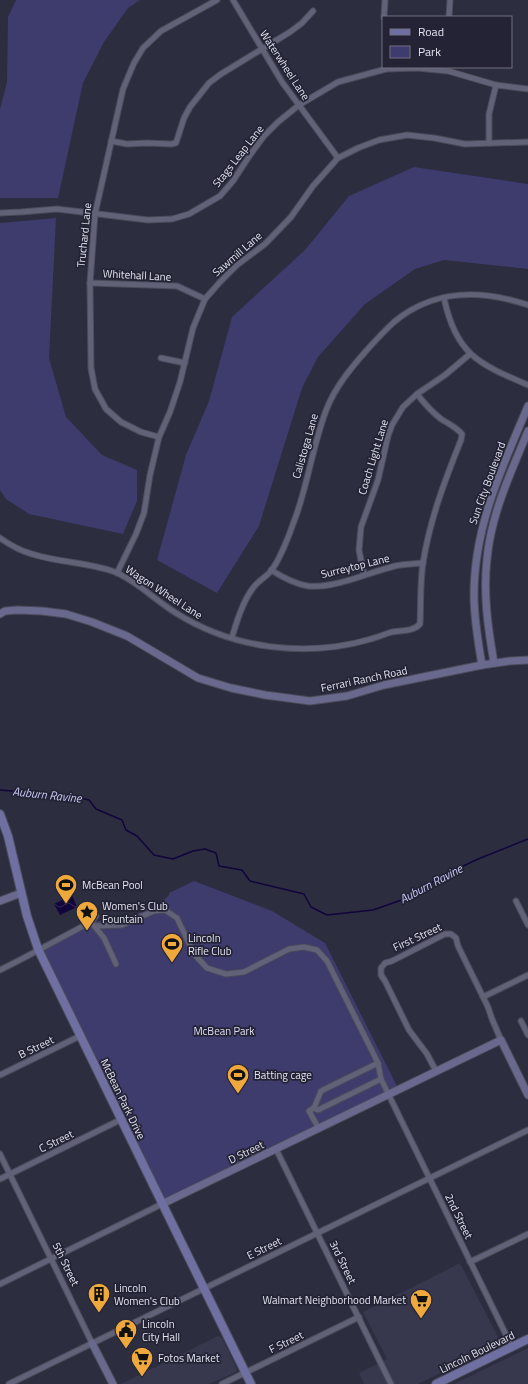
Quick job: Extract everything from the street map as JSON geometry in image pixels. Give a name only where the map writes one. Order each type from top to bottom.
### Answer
[{"type":"main road","name":"McBean Park Drive","points":[[0,815],[8,836],[27,916],[39,950],[120,1120],[174,1225],[251,1384]]},
{"type":"main road","name":"Lincoln Boulevard","points":[[436,1384],[528,1339]]},
{"type":"street","name":"Truchard Lane","points":[[159,437],[141,432],[121,422],[106,409],[95,390],[91,368],[90,282],[95,214],[124,89],[134,63],[143,48],[161,31],[217,0]]},
{"type":"street","name":"Waterwheel Lane","points":[[233,0],[282,82],[338,158]]},
{"type":"street","points":[[384,16],[385,0]]},
{"type":"street","points":[[449,16],[450,0]]},
{"type":"street","points":[[111,141],[127,144],[176,143],[187,113],[198,96],[210,83],[220,74],[290,32],[302,23],[313,11]]},
{"type":"street","name":"Stags Leap Lane","points":[[0,213],[57,209],[148,220],[172,219],[189,214],[220,196],[233,181],[264,136],[298,105],[338,82],[386,68],[448,69],[496,85],[528,89]]},
{"type":"street","points":[[489,143],[489,114],[496,85]]},
{"type":"street","name":"Sawmill Lane","points":[[116,573],[136,534],[144,513],[150,475],[159,437],[170,412],[180,382],[193,328],[205,299],[237,265],[264,244],[291,217],[313,186],[338,158],[379,140],[407,135],[465,144],[528,142]]},
{"type":"street","name":"Whitehall Lane","points":[[90,282],[177,286],[205,299]]},
{"type":"street","name":"Calistoga Lane","points":[[232,638],[239,614],[253,588],[271,570],[287,540],[294,523],[320,428],[327,408],[341,382],[367,350],[394,322],[419,306],[432,301],[456,295],[487,294],[528,305]]},
{"type":"street","points":[[444,298],[453,329],[470,354],[480,363],[498,373],[528,385]]},
{"type":"street","name":"Coach Light Lane","points":[[364,575],[359,550],[360,527],[378,480],[392,425],[403,407],[417,394],[470,354]]},
{"type":"street","points":[[161,358],[185,363]]},
{"type":"street","name":"Wagon Wheel Lane","points":[[0,538],[12,546],[32,554],[54,560],[93,565],[116,573],[147,591],[175,612],[194,623],[214,633],[250,643],[280,648],[340,646],[392,632],[414,629],[420,624],[423,564],[433,517],[462,434],[428,408],[417,394]]},
{"type":"street","name":"Sun City Boulevard","points":[[482,665],[474,602],[478,543],[493,491],[528,406]]},
{"type":"street","name":"Sun City Boulevard","points":[[494,663],[486,608],[487,559],[497,510],[528,431]]},
{"type":"street","name":"Surreytop Lane","points":[[271,570],[287,579],[308,586],[322,586],[397,566],[423,564]]},
{"type":"street","name":"Ferrari Ranch Road","points":[[2,611],[42,611],[66,614],[92,622],[127,636],[198,678],[231,688],[265,695],[310,701],[347,696],[384,685],[482,665],[528,660]]},
{"type":"street","points":[[0,901],[21,893]]},
{"type":"street","points":[[516,901],[528,925]]},
{"type":"street","name":"2nd Street","points":[[92,924],[122,925],[154,911],[165,910],[177,918],[194,954],[207,968],[226,974],[244,972],[290,949],[304,947],[317,950],[327,961],[378,1063],[381,1079],[388,1095],[512,1347]]},
{"type":"street","points":[[0,970],[92,924],[96,916]]},
{"type":"street","points":[[92,924],[104,938],[116,964]]},
{"type":"street","name":"First Street","points":[[436,1071],[409,1030],[386,981],[381,975],[381,968],[385,963],[439,939],[445,934],[451,934],[456,938],[458,946],[483,997],[501,1040],[525,1083],[528,1096]]},
{"type":"street","points":[[483,997],[528,975]]},
{"type":"street","points":[[521,1021],[528,1035]]},
{"type":"street","name":"B Street","points":[[0,1075],[80,1036]]},
{"type":"street","name":"D Street","points":[[0,1284],[501,1040]]},
{"type":"street","points":[[318,1129],[309,1111],[314,1108],[321,1091],[378,1063]]},
{"type":"street","points":[[314,1108],[318,1110],[381,1079]]},
{"type":"street","name":"C Street","points":[[0,1179],[120,1120]]},
{"type":"street","name":"E Street","points":[[9,1384],[528,1130]]},
{"type":"street","name":"3rd Street","points":[[276,1150],[391,1384]]},
{"type":"street","name":"5th Street","points":[[0,1154],[112,1384]]},
{"type":"street","points":[[470,1262],[528,1234]]},
{"type":"street","name":"F Street","points":[[222,1384],[359,1317]]},
{"type":"shaded area","points":[[460,1263],[500,1341],[500,1344],[418,1384],[364,1384],[359,1373],[387,1359],[363,1312]]},
{"type":"shaded area","points":[[218,1336],[222,1338],[237,1369],[236,1372],[209,1384],[121,1384]]},
{"type":"shaded area","points":[[528,1348],[528,1384],[454,1384]]},
{"type":"green space","points":[[16,0],[140,0],[128,8],[104,42],[83,83],[58,198],[0,198],[0,109],[7,82],[8,17]]},
{"type":"green space","points":[[414,167],[528,184],[528,269],[444,260],[415,269],[365,304],[318,357],[302,388],[259,526],[217,593],[157,560],[186,455],[209,401],[232,317],[305,250],[349,196]]},
{"type":"green space","points":[[56,218],[49,358],[66,417],[102,455],[137,470],[137,501],[123,534],[29,514],[6,499],[0,490],[0,223]]},
{"type":"green space","name":"McBean Park","points":[[194,881],[272,911],[325,943],[398,1088],[164,1202],[41,948],[92,921],[121,922],[163,901],[169,893]]},
{"type":"water","name":"McBean Pool","points":[[72,895],[77,907],[60,915],[54,904]]},
{"type":"waterway","name":"Auburn Ravine","points":[[0,790],[71,796],[89,800],[96,809],[122,820],[126,830],[137,836],[154,855],[173,859],[193,851],[205,849],[216,853],[219,866],[242,870],[250,881],[304,894],[311,907],[327,915],[373,910],[413,896],[440,877],[478,859],[528,839]]},
{"type":"place","name":"McBean Pool","points":[[66,904]]},
{"type":"place","name":"Women's Club Fountain","points":[[87,932]]},
{"type":"place","name":"Lincoln Rifle Club","points":[[172,964]]},
{"type":"place","name":"Batting cage","points":[[238,1094]]},
{"type":"place","name":"Lincoln Women's Club","points":[[99,1314]]},
{"type":"place","name":"Walmart Neighborhood Market","points":[[421,1320]]},
{"type":"place","name":"Lincoln City Hall","points":[[126,1350]]},
{"type":"place","name":"Fotos Market","points":[[142,1378]]}]
